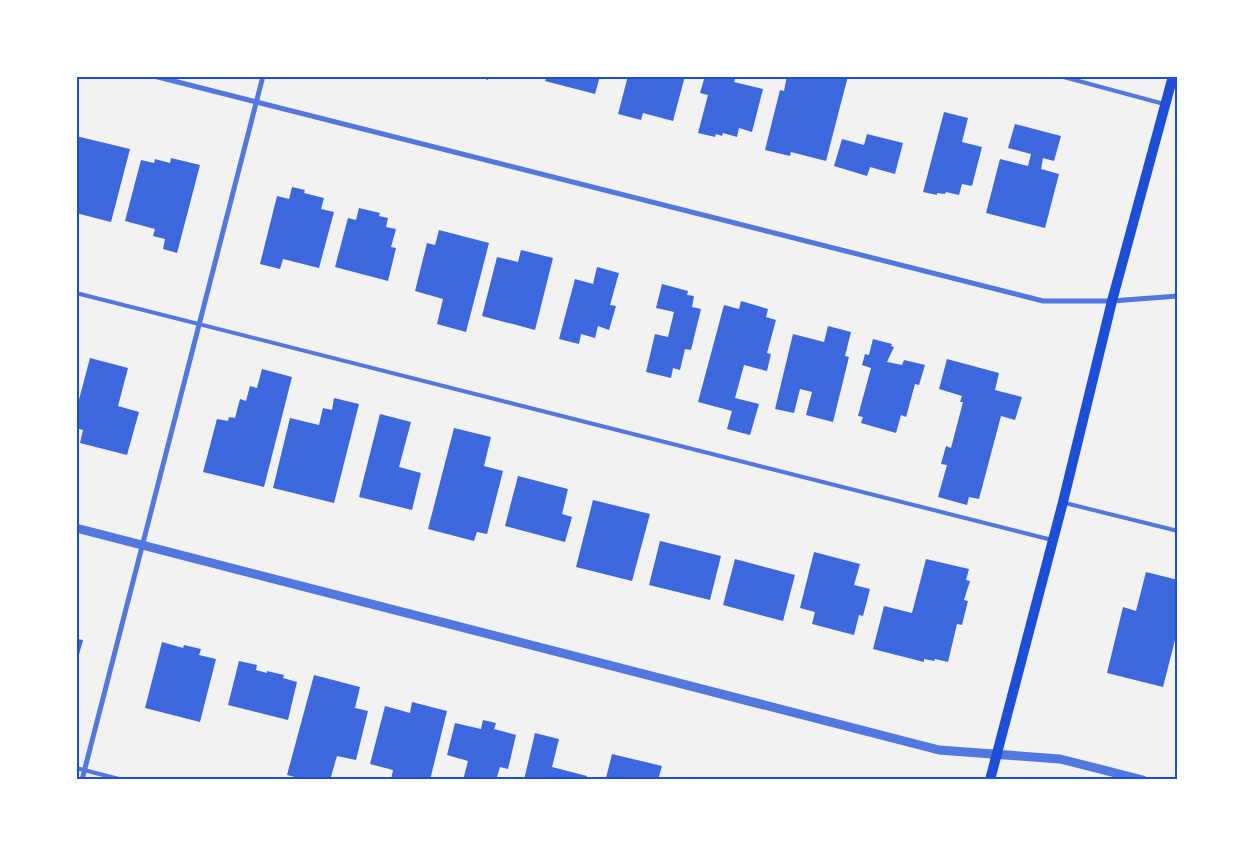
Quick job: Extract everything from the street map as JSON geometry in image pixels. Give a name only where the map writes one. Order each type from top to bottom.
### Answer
[{"type":"main road","points":[[990,780],[1112,301],[1173,76]]},
{"type":"street","points":[[154,76],[1044,301],[1112,301],[1178,296]]},
{"type":"street","points":[[82,780],[263,76]]},
{"type":"street","points":[[76,528],[939,750],[1060,759],[1142,780]]},
{"type":"lane","points":[[1060,76],[1166,104]]},
{"type":"lane","points":[[76,293],[1052,540]]},
{"type":"lane","points":[[1062,502],[1178,531]]},
{"type":"lane","points":[[76,768],[123,780]]},
{"type":"building","points":[[477,76],[489,76],[488,80]]},
{"type":"building","points":[[547,76],[600,76],[595,94],[545,81]]},
{"type":"building","points":[[628,76],[685,76],[673,121],[643,113],[641,120],[618,114]]},
{"type":"building","points":[[705,76],[736,76],[734,82],[763,89],[752,132],[739,128],[737,137],[723,133],[722,136],[716,134],[715,137],[698,133],[708,95],[700,93]]},
{"type":"building","points":[[787,76],[848,76],[826,161],[791,152],[790,156],[765,150],[780,90],[784,91]]},
{"type":"building","points":[[944,112],[968,118],[962,142],[982,147],[972,186],[962,184],[959,195],[946,192],[945,194],[937,193],[937,195],[923,192]]},
{"type":"building","points":[[1015,124],[1061,136],[1054,161],[1043,158],[1041,169],[1059,174],[1045,228],[986,213],[1000,159],[1028,166],[1031,154],[1008,148]]},
{"type":"building","points":[[867,134],[903,143],[895,174],[870,167],[867,176],[834,166],[842,139],[864,145]]},
{"type":"building","points":[[76,136],[130,149],[111,222],[76,213]]},
{"type":"building","points":[[171,158],[200,165],[177,253],[163,249],[165,239],[153,236],[155,229],[125,221],[141,160],[154,163],[155,159],[170,163]]},
{"type":"building","points":[[292,187],[305,190],[304,193],[324,198],[321,209],[334,212],[319,268],[283,259],[280,269],[260,264],[277,196],[289,199]]},
{"type":"building","points":[[359,208],[380,213],[379,216],[388,218],[386,227],[396,229],[391,247],[396,248],[388,281],[335,267],[348,218],[356,220]]},
{"type":"building","points":[[439,230],[489,243],[466,332],[437,324],[443,299],[415,291],[427,243],[435,245]]},
{"type":"building","points":[[521,250],[553,258],[535,330],[482,316],[497,257],[518,262]]},
{"type":"building","points":[[597,267],[619,273],[610,305],[616,306],[609,330],[598,326],[595,338],[581,334],[579,344],[559,339],[575,279],[593,284]]},
{"type":"building","points":[[662,284],[688,291],[687,295],[694,296],[692,307],[701,309],[691,350],[685,349],[680,370],[673,368],[671,378],[646,372],[655,334],[668,337],[674,312],[656,308]]},
{"type":"building","points":[[741,301],[768,309],[766,317],[776,320],[767,353],[771,354],[767,371],[744,365],[735,398],[759,404],[750,435],[727,429],[732,411],[698,402],[724,305],[739,309]]},
{"type":"building","points":[[828,326],[851,332],[845,356],[849,357],[833,422],[806,415],[812,392],[800,389],[794,413],[775,409],[793,334],[824,342]]},
{"type":"building","points":[[873,339],[892,344],[891,346],[894,347],[887,362],[902,365],[904,360],[925,365],[919,385],[915,384],[906,417],[901,415],[896,433],[861,423],[863,417],[858,416],[871,368],[862,365],[865,354],[869,355]]},
{"type":"building","points":[[90,358],[128,368],[118,406],[139,412],[127,455],[80,443],[83,430],[76,428],[76,411]]},
{"type":"building","points":[[947,359],[999,373],[995,390],[1022,397],[1015,420],[1001,416],[979,499],[969,497],[967,505],[938,497],[947,465],[941,464],[946,446],[951,448],[963,402],[960,402],[962,396],[939,389]]},
{"type":"building","points":[[262,369],[292,377],[264,487],[203,472],[217,419],[228,421],[229,417],[235,418],[240,399],[246,401],[250,386],[257,388]]},
{"type":"building","points":[[334,398],[359,404],[334,503],[273,488],[290,418],[319,425],[323,408],[332,410]]},
{"type":"building","points":[[380,414],[411,422],[399,467],[421,473],[412,510],[359,497]]},
{"type":"building","points":[[454,428],[491,437],[484,466],[503,471],[487,534],[477,532],[474,541],[428,529]]},
{"type":"building","points":[[518,476],[568,489],[562,514],[572,517],[565,542],[505,526]]},
{"type":"building","points":[[593,500],[650,514],[632,581],[576,567]]},
{"type":"building","points":[[660,541],[721,556],[710,600],[649,585]]},
{"type":"building","points":[[814,552],[860,564],[854,585],[870,589],[863,616],[859,615],[854,635],[812,624],[815,612],[800,608]]},
{"type":"building","points":[[735,559],[795,575],[783,621],[723,605]]},
{"type":"building","points":[[926,559],[969,569],[966,580],[970,581],[964,600],[968,601],[962,625],[957,624],[948,662],[924,659],[924,662],[873,649],[884,606],[912,613]]},
{"type":"building","points":[[1146,572],[1178,580],[1178,628],[1163,687],[1107,673],[1123,607],[1136,611]]},
{"type":"building","points":[[76,629],[79,630],[77,639],[83,640],[77,662]]},
{"type":"building","points":[[162,642],[183,648],[184,645],[201,649],[199,655],[216,659],[200,722],[145,708]]},
{"type":"building","points":[[239,661],[257,665],[256,670],[284,675],[283,678],[297,682],[288,720],[228,705]]},
{"type":"building","points":[[314,675],[360,687],[355,708],[368,711],[356,760],[337,756],[330,780],[306,780],[287,775]]},
{"type":"building","points":[[412,702],[447,711],[430,780],[391,780],[393,770],[370,764],[385,706],[410,713]]},
{"type":"building","points":[[483,720],[496,723],[494,729],[516,735],[508,769],[500,767],[496,780],[463,780],[468,761],[447,755],[455,723],[481,729]]},
{"type":"building","points":[[535,733],[559,739],[552,767],[587,776],[586,780],[524,780]]},
{"type":"building","points":[[612,754],[662,766],[658,780],[613,780],[606,778]]}]
